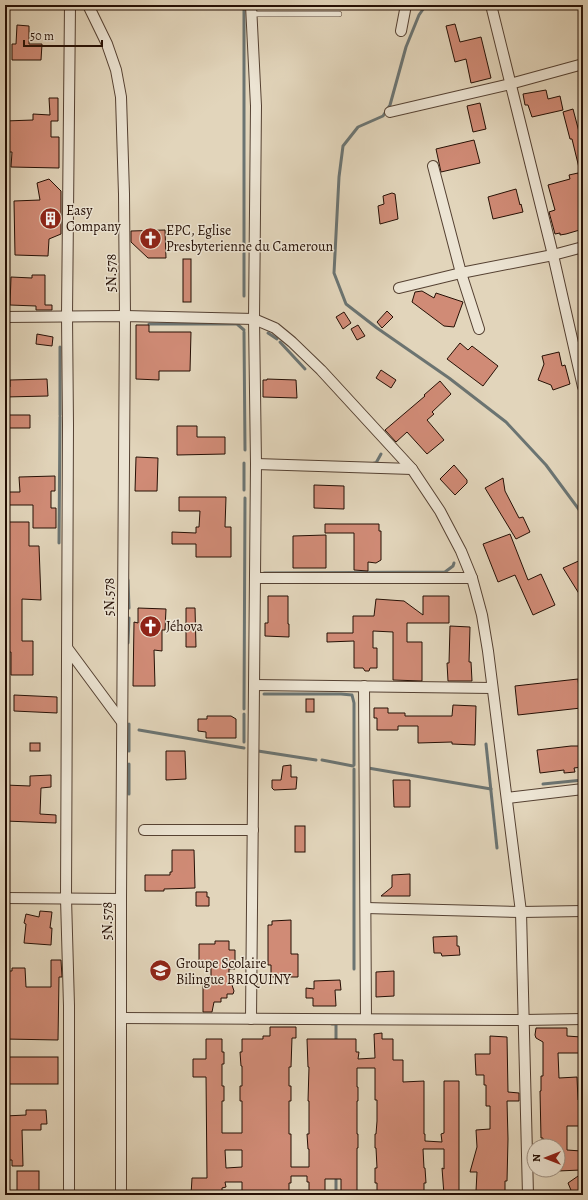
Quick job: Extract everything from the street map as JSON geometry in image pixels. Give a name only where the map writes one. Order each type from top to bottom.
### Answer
[{"type":"street","points":[[69,1195],[69,1014],[66,898],[68,649],[67,316],[70,5]]},
{"type":"street","name":"5N.578","points":[[88,5],[107,44],[116,70],[121,98],[124,194],[125,316],[121,899],[121,1195]]},
{"type":"street","points":[[401,32],[406,5]]},
{"type":"street","points":[[491,5],[553,255],[583,387]]},
{"type":"street","points":[[251,1019],[256,464],[254,319],[256,106],[252,10]]},
{"type":"street","points":[[390,112],[510,84],[583,64]]},
{"type":"street","points":[[433,166],[461,273],[479,329]]},
{"type":"street","points":[[399,288],[461,273],[553,255],[583,247]]},
{"type":"street","points":[[5,316],[125,316],[254,319],[275,328],[321,370],[412,469],[440,511],[461,551],[472,578],[482,615],[507,798],[521,912],[528,1195]]},
{"type":"street","points":[[256,464],[412,469]]},
{"type":"street","points":[[255,578],[472,578]]},
{"type":"street","points":[[68,649],[122,722]]},
{"type":"street","points":[[254,685],[492,688]]},
{"type":"street","points":[[364,686],[366,1019]]},
{"type":"street","points":[[507,798],[583,789]]},
{"type":"street","points":[[144,830],[252,830]]},
{"type":"street","points":[[5,898],[121,899]]},
{"type":"street","points":[[366,908],[521,912],[583,911]]},
{"type":"street","points":[[122,1018],[583,1019]]},
{"type":"lane","points":[[252,10],[339,14]]},
{"type":"building","points":[[455,24],[460,42],[481,37],[491,78],[471,83],[466,59],[455,62],[446,26]]},
{"type":"building","points":[[17,25],[29,26],[29,44],[42,44],[41,60],[12,60],[12,44],[16,44]]},
{"type":"building","points":[[546,90],[548,99],[560,96],[563,110],[532,117],[528,105],[525,105],[523,94]]},
{"type":"building","points":[[49,98],[58,98],[58,121],[51,121],[51,137],[59,137],[59,168],[11,167],[12,152],[5,152],[5,121],[33,120],[33,114],[50,115]]},
{"type":"building","points":[[480,103],[486,129],[473,132],[467,106]]},
{"type":"building","points":[[573,109],[583,147],[583,172],[580,172],[572,139],[570,139],[563,112]]},
{"type":"building","points":[[474,140],[480,163],[441,172],[436,149]]},
{"type":"building","points":[[578,173],[583,194],[583,229],[566,234],[555,234],[549,212],[555,210],[548,185],[570,179],[569,175]]},
{"type":"building","points":[[49,179],[61,191],[61,234],[49,239],[48,256],[15,255],[14,201],[40,200],[37,183]]},
{"type":"building","points":[[516,189],[523,212],[493,219],[488,197]]},
{"type":"building","points":[[392,193],[395,194],[398,219],[380,224],[378,206],[384,204],[383,196]]},
{"type":"building","name":"EPC, Eglise Presbyterienne du Cameroun","points":[[165,230],[166,258],[148,258],[131,242],[131,231]]},
{"type":"building","points":[[183,259],[191,259],[191,302],[183,302]]},
{"type":"building","points":[[32,275],[45,275],[45,305],[52,305],[52,310],[36,310],[36,306],[10,305],[11,277],[32,278]]},
{"type":"building","points":[[422,291],[434,298],[436,293],[463,302],[454,327],[444,326],[412,302],[415,292]]},
{"type":"building","points":[[387,311],[393,317],[382,328],[377,322]]},
{"type":"building","points":[[344,312],[351,323],[343,329],[336,317]]},
{"type":"building","points":[[136,325],[149,325],[149,332],[191,332],[190,371],[159,371],[159,380],[136,379]]},
{"type":"building","points":[[358,325],[365,336],[357,340],[351,329]]},
{"type":"building","points":[[37,334],[53,337],[52,346],[36,344]]},
{"type":"building","points":[[460,343],[468,350],[472,346],[498,366],[483,386],[447,359]]},
{"type":"building","points":[[559,352],[562,366],[565,365],[570,384],[553,390],[551,385],[538,380],[544,364],[542,356]]},
{"type":"building","points":[[381,370],[396,380],[391,388],[376,378]]},
{"type":"building","points":[[47,379],[48,396],[5,397],[5,387],[10,387],[10,380]]},
{"type":"building","points":[[263,380],[296,380],[297,398],[263,397]]},
{"type":"building","points":[[440,381],[451,394],[432,412],[434,414],[427,420],[444,440],[427,454],[407,432],[396,442],[385,430],[425,396],[424,395]]},
{"type":"building","points":[[9,415],[30,415],[30,428],[8,428]]},
{"type":"building","points":[[177,426],[197,426],[197,437],[225,437],[225,454],[177,455]]},
{"type":"building","points":[[136,457],[158,458],[157,491],[135,491]]},
{"type":"building","points":[[454,465],[467,480],[467,483],[455,495],[440,479]]},
{"type":"building","points":[[55,476],[55,491],[51,491],[51,508],[56,508],[56,528],[33,528],[33,505],[5,505],[5,492],[20,492],[19,477]]},
{"type":"building","points":[[503,478],[505,491],[519,518],[523,517],[530,532],[516,539],[485,488]]},
{"type":"building","points":[[314,485],[344,486],[344,509],[314,508]]},
{"type":"building","points":[[179,497],[226,497],[225,527],[231,527],[231,557],[196,557],[196,544],[172,544],[172,532],[196,533],[196,527],[199,527],[200,511],[179,511]]},
{"type":"building","points":[[5,522],[29,522],[29,546],[39,546],[41,600],[22,599],[22,641],[33,641],[33,675],[11,675],[11,652],[5,652]]},
{"type":"building","points":[[325,524],[379,524],[379,531],[381,531],[381,560],[376,563],[368,562],[368,571],[354,570],[354,533],[325,533]]},
{"type":"building","points":[[510,534],[528,580],[541,574],[555,605],[533,615],[515,575],[498,582],[483,544]]},
{"type":"building","points":[[326,535],[326,568],[293,568],[293,536]]},
{"type":"building","points":[[583,559],[583,600],[563,568]]},
{"type":"building","points":[[268,596],[288,596],[289,637],[265,636],[265,623],[268,623]]},
{"type":"building","points":[[423,596],[449,596],[449,623],[407,623],[407,642],[422,642],[422,681],[393,680],[393,632],[373,631],[373,648],[377,648],[377,668],[370,668],[369,671],[365,671],[363,668],[354,668],[354,641],[327,642],[327,633],[353,633],[353,616],[374,616],[376,599],[404,601],[423,615]]},
{"type":"building","points":[[138,608],[166,609],[165,630],[162,630],[162,651],[154,650],[155,686],[133,686],[134,622],[138,623]]},
{"type":"building","points":[[186,608],[195,608],[196,647],[186,647]]},
{"type":"building","points":[[450,626],[470,627],[469,662],[471,662],[472,681],[448,681],[447,663],[449,663]]},
{"type":"building","points":[[578,679],[581,708],[518,715],[515,686]]},
{"type":"building","points":[[14,695],[57,697],[57,713],[14,711]]},
{"type":"building","points":[[306,699],[314,699],[314,712],[306,712]]},
{"type":"building","points":[[453,705],[476,706],[475,745],[452,744],[452,742],[418,743],[418,726],[398,726],[398,730],[377,730],[377,718],[374,718],[374,708],[388,708],[388,713],[405,713],[405,716],[452,716]]},
{"type":"building","points":[[207,716],[231,716],[236,719],[236,738],[206,738],[206,732],[198,731],[198,719],[207,719]]},
{"type":"building","points":[[30,743],[40,743],[40,751],[30,751]]},
{"type":"building","points":[[580,746],[582,767],[574,768],[575,772],[564,773],[564,770],[540,773],[537,750]]},
{"type":"building","points":[[166,751],[185,751],[186,779],[166,780]]},
{"type":"building","points":[[291,765],[291,777],[297,777],[296,789],[274,790],[272,788],[272,780],[281,780],[283,766]]},
{"type":"building","points":[[51,775],[51,787],[41,788],[40,814],[56,815],[56,823],[5,821],[5,785],[30,786],[30,776]]},
{"type":"building","points":[[393,780],[410,780],[410,807],[394,807]]},
{"type":"building","points":[[295,826],[305,826],[305,852],[295,852]]},
{"type":"building","points":[[172,850],[194,850],[195,888],[145,891],[145,875],[170,875],[170,872],[172,872]]},
{"type":"building","points":[[410,874],[410,896],[381,896],[392,887],[392,875]]},
{"type":"building","points":[[196,892],[207,892],[207,897],[209,897],[209,906],[196,906]]},
{"type":"building","points":[[40,911],[52,912],[50,928],[52,928],[51,945],[24,943],[26,924],[24,923],[26,914],[39,917]]},
{"type":"building","points":[[291,920],[291,954],[298,954],[298,977],[271,977],[271,965],[268,965],[268,925],[272,925],[272,921]]},
{"type":"building","points":[[457,936],[457,946],[459,946],[460,955],[442,956],[441,953],[434,953],[433,937]]},
{"type":"building","points":[[215,941],[229,941],[229,950],[235,950],[235,969],[229,969],[229,983],[232,985],[234,991],[233,994],[227,994],[227,998],[221,998],[221,1002],[214,1002],[212,1012],[203,1012],[203,982],[211,982],[211,966],[199,966],[199,944],[215,944]]},
{"type":"building","points":[[51,960],[61,960],[62,977],[59,977],[58,1040],[5,1039],[5,971],[12,971],[12,968],[25,968],[26,987],[51,987]]},
{"type":"building","points":[[394,971],[394,996],[376,997],[376,972]]},
{"type":"building","points":[[340,980],[341,990],[335,990],[336,1006],[313,1006],[313,998],[306,998],[306,988],[314,989],[314,981]]},
{"type":"building","points":[[270,1027],[296,1027],[296,1038],[292,1038],[291,1067],[289,1067],[289,1086],[291,1086],[291,1101],[289,1101],[289,1134],[291,1134],[291,1167],[309,1167],[307,1134],[309,1134],[309,1067],[307,1039],[356,1039],[356,1052],[359,1052],[358,1059],[375,1058],[374,1034],[382,1033],[382,1039],[393,1039],[393,1060],[403,1060],[403,1082],[424,1081],[425,1141],[442,1142],[441,1134],[444,1133],[444,1081],[459,1081],[459,1195],[444,1195],[442,1168],[444,1169],[444,1149],[423,1149],[426,1183],[424,1183],[424,1195],[377,1195],[377,1183],[375,1183],[375,1168],[377,1168],[375,1134],[377,1121],[377,1100],[375,1100],[375,1068],[357,1068],[357,1195],[341,1195],[341,1179],[325,1179],[325,1195],[309,1195],[309,1182],[307,1182],[307,1176],[291,1176],[291,1183],[289,1183],[289,1195],[242,1195],[242,1182],[225,1182],[226,1187],[222,1188],[222,1195],[191,1195],[192,1178],[207,1178],[206,1077],[193,1077],[193,1059],[206,1059],[206,1039],[222,1039],[222,1052],[224,1052],[224,1064],[222,1064],[222,1086],[224,1086],[224,1101],[222,1101],[222,1133],[242,1133],[242,1101],[240,1101],[240,1086],[242,1086],[242,1066],[240,1052],[242,1052],[242,1039],[263,1039],[263,1036],[270,1036]],"holes":[[[225,1150],[242,1150],[242,1167],[226,1168]]]},
{"type":"building","points":[[536,1028],[567,1028],[567,1036],[581,1037],[581,1040],[583,1040],[583,1053],[558,1053],[559,1078],[577,1077],[578,1100],[580,1100],[580,1126],[567,1126],[567,1150],[581,1151],[581,1170],[566,1171],[566,1138],[541,1138],[540,1091],[541,1076],[543,1076],[543,1042],[536,1038]]},
{"type":"building","points":[[490,1036],[507,1037],[508,1092],[519,1093],[519,1101],[507,1101],[508,1139],[507,1181],[505,1181],[505,1195],[490,1195],[490,1191],[476,1191],[477,1172],[470,1172],[477,1147],[476,1130],[490,1129],[490,1106],[486,1106],[486,1085],[484,1085],[484,1075],[476,1075],[475,1054],[490,1054]]},
{"type":"building","points":[[5,1057],[58,1057],[58,1084],[5,1084]]},
{"type":"building","points":[[26,1110],[46,1110],[47,1124],[41,1124],[41,1130],[22,1130],[23,1166],[12,1166],[12,1160],[5,1160],[5,1116],[26,1115]]},
{"type":"building","points":[[17,1171],[39,1171],[39,1195],[17,1195]]},
{"type":"building","points":[[581,1174],[583,1195],[573,1195],[568,1183]]},
{"type":"waterway","points":[[244,5],[244,296]]},
{"type":"waterway","points":[[426,5],[419,15],[406,47],[390,105],[383,116],[358,127],[343,146],[339,177],[334,273],[346,304],[377,328],[449,378],[506,422],[546,465],[583,515]]},
{"type":"waterway","points":[[149,324],[237,324],[244,330]]},
{"type":"waterway","points":[[244,332],[245,450]]},
{"type":"waterway","points":[[268,333],[277,339]]},
{"type":"waterway","points":[[280,342],[305,369]]},
{"type":"waterway","points":[[60,347],[60,415]]},
{"type":"waterway","points":[[59,543],[60,417]]},
{"type":"waterway","points":[[374,463],[376,463],[381,454]]},
{"type":"waterway","points":[[244,463],[244,490]]},
{"type":"waterway","points":[[244,709],[245,498]]},
{"type":"waterway","points":[[264,573],[445,572],[453,566],[454,563]]},
{"type":"waterway","points":[[128,580],[129,608]]},
{"type":"waterway","points":[[128,643],[129,618]]},
{"type":"waterway","points":[[264,694],[352,695],[354,703],[354,765]]},
{"type":"waterway","points":[[244,714],[244,742]]},
{"type":"waterway","points":[[129,724],[129,751]]},
{"type":"waterway","points":[[139,730],[244,748]]},
{"type":"waterway","points":[[486,744],[497,848]]},
{"type":"waterway","points":[[258,751],[316,760]]},
{"type":"waterway","points":[[322,760],[353,766]]},
{"type":"waterway","points":[[129,764],[129,794]]},
{"type":"waterway","points":[[368,768],[491,789]]},
{"type":"waterway","points":[[354,769],[354,969]]},
{"type":"waterway","points":[[543,784],[583,780]]},
{"type":"waterway","points":[[332,1024],[336,1024],[336,1042]]},
{"type":"waterway","points":[[336,1177],[336,1195]]},
{"type":"place","name":"Easy Company","points":[[50,218]]},
{"type":"place","name":"EPC, Eglise Presbyterienne du Cameroun","points":[[150,238]]},
{"type":"place","name":"Jéhova","points":[[150,626]]},
{"type":"place","name":"Groupe Scolaire Bilingue BRIQUINY","points":[[160,971]]}]
